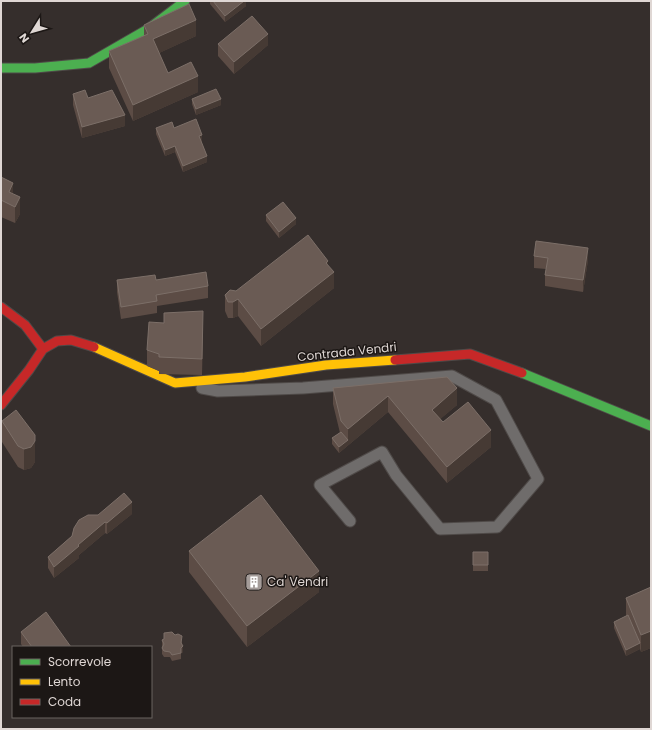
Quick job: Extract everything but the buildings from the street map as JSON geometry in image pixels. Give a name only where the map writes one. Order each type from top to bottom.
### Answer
[{"type":"street","points":[[1,68],[35,68],[89,63],[148,29],[185,1]]},
{"type":"street","points":[[1,307],[22,319],[44,349]]},
{"type":"street","name":"Contrada Vendri","points":[[1,405],[44,349],[57,341],[70,340],[88,344],[137,367],[176,382],[245,377],[326,365],[470,354],[501,365],[651,426]]},
{"type":"lane","points":[[176,382],[218,391],[303,388],[452,376],[496,400],[538,479],[497,528],[440,529],[396,475],[382,452],[320,485],[350,521]]},
{"type":"traffic: fast","points":[[1,68],[35,68],[89,63],[148,29],[185,1]]},
{"type":"traffic: fast","points":[[522,373],[651,426]]},
{"type":"traffic: slow","points":[[94,347],[175,383],[245,377],[326,365],[395,360]]},
{"type":"traffic: jam","points":[[1,307],[25,325],[43,349]]},
{"type":"traffic: jam","points":[[1,405],[29,370],[43,349],[57,341],[71,340],[94,347]]},
{"type":"traffic: jam","points":[[395,360],[470,354],[522,373]]},
{"type":"place","name":"Ca' Vendri","points":[[254,582]]}]
